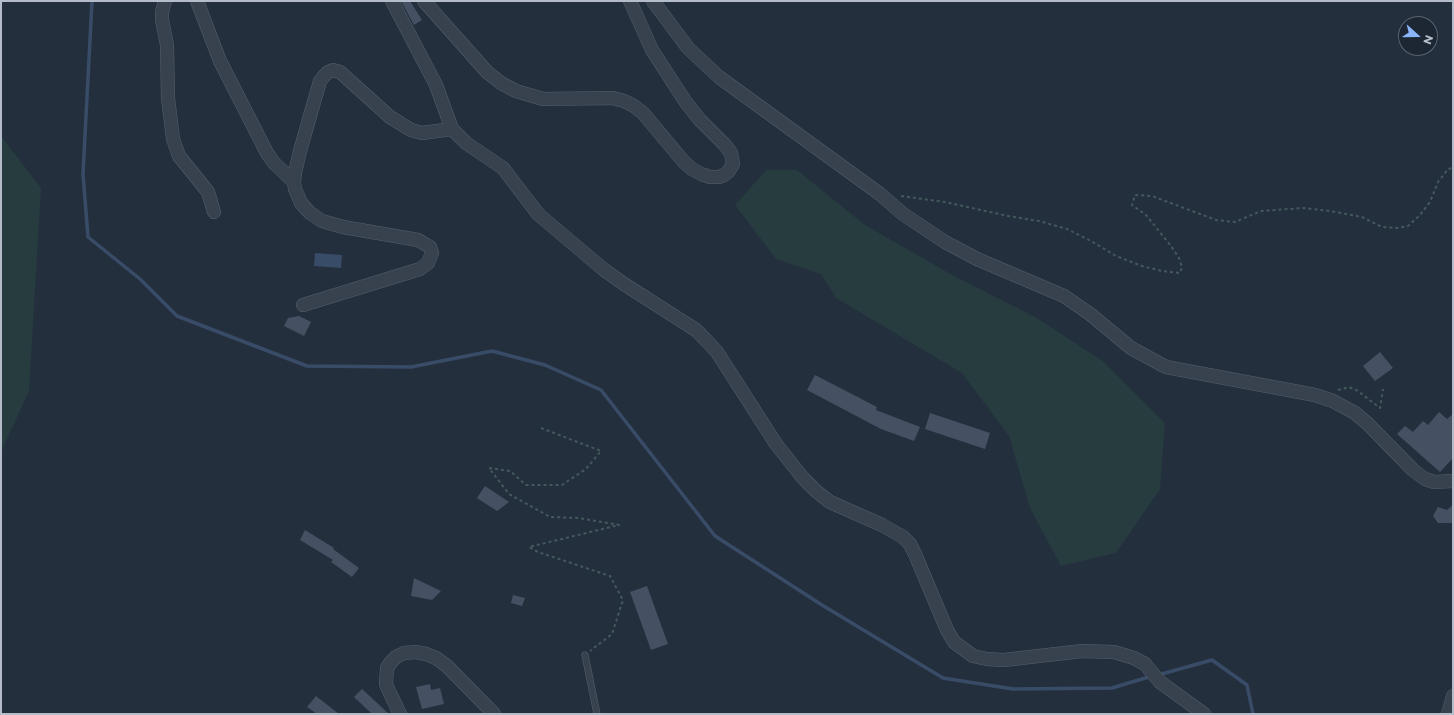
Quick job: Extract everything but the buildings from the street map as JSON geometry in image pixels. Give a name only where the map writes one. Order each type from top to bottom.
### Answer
[{"type":"street","points":[[165,1],[162,12],[162,20],[167,45],[168,98],[173,139],[179,156],[208,192],[214,212]]},
{"type":"street","points":[[197,1],[220,62],[267,153],[274,163],[294,182]]},
{"type":"street","points":[[392,1],[436,85],[452,129],[466,143],[503,168],[538,214],[567,239],[624,284],[696,330],[717,352],[776,444],[803,478],[816,491],[830,502],[882,525],[906,540],[915,554],[947,630],[954,642],[973,656],[987,660],[1004,660],[1082,651],[1114,652],[1134,658],[1145,664],[1156,677],[1204,714]]},
{"type":"street","points":[[424,1],[487,72],[502,83],[516,91],[543,99],[613,98],[624,101],[643,112],[684,162],[692,169],[710,177],[719,177],[724,175],[733,164],[731,153],[699,119],[685,101],[652,50],[630,1]]},
{"type":"street","points":[[652,1],[688,48],[718,77],[880,194],[903,214],[945,242],[977,259],[1064,296],[1090,314],[1132,348],[1166,366],[1315,395],[1326,399],[1355,413],[1381,436],[1413,470],[1425,479],[1434,482],[1453,481]]},
{"type":"street","points":[[304,305],[420,269],[428,262],[432,253],[430,247],[418,240],[331,224],[316,217],[305,208],[301,202],[295,189],[294,182],[298,156],[320,81],[328,72],[333,70],[340,72],[390,117],[411,130],[422,133],[452,129]]},
{"type":"street","points":[[400,714],[386,684],[387,668],[396,657],[404,653],[415,652],[436,658],[494,714]]},
{"type":"street","points":[[1448,714],[1453,696]]},
{"type":"lane","points":[[584,655],[597,714]]},
{"type":"path","points":[[901,196],[945,202],[1008,216],[1039,221],[1067,229],[1116,256],[1142,266],[1162,271],[1180,273],[1182,267],[1179,258],[1146,215],[1132,205],[1135,195],[1152,196],[1216,220],[1235,222],[1261,211],[1303,208],[1362,217],[1382,227],[1398,228],[1408,226],[1420,215],[1430,202],[1438,182],[1448,169],[1453,168]]},
{"type":"path","points":[[1326,399],[1335,391],[1349,387],[1358,391],[1380,408],[1383,389]]},
{"type":"path","points":[[541,428],[601,451],[586,469],[562,485],[526,485],[510,471],[489,468],[509,494],[550,517],[579,518],[618,525],[529,547],[538,552],[610,576],[622,600],[612,634],[584,655]]},
{"type":"green space","points":[[1,136],[41,188],[29,391],[1,452]]},
{"type":"green space","points":[[766,170],[797,170],[865,225],[954,276],[1037,318],[1104,362],[1165,423],[1160,489],[1116,553],[1061,566],[1030,508],[1009,436],[962,373],[836,298],[821,274],[776,259],[735,205]]},
{"type":"water","points":[[315,253],[342,255],[341,268],[314,266]]},
{"type":"waterway","points":[[92,1],[83,174],[88,237],[140,279],[177,316],[307,366],[411,367],[492,351],[545,365],[601,390],[715,536],[822,605],[943,678],[1013,689],[1112,688],[1152,676]]},
{"type":"waterway","points":[[1158,675],[1212,660],[1247,685],[1253,714]]}]
